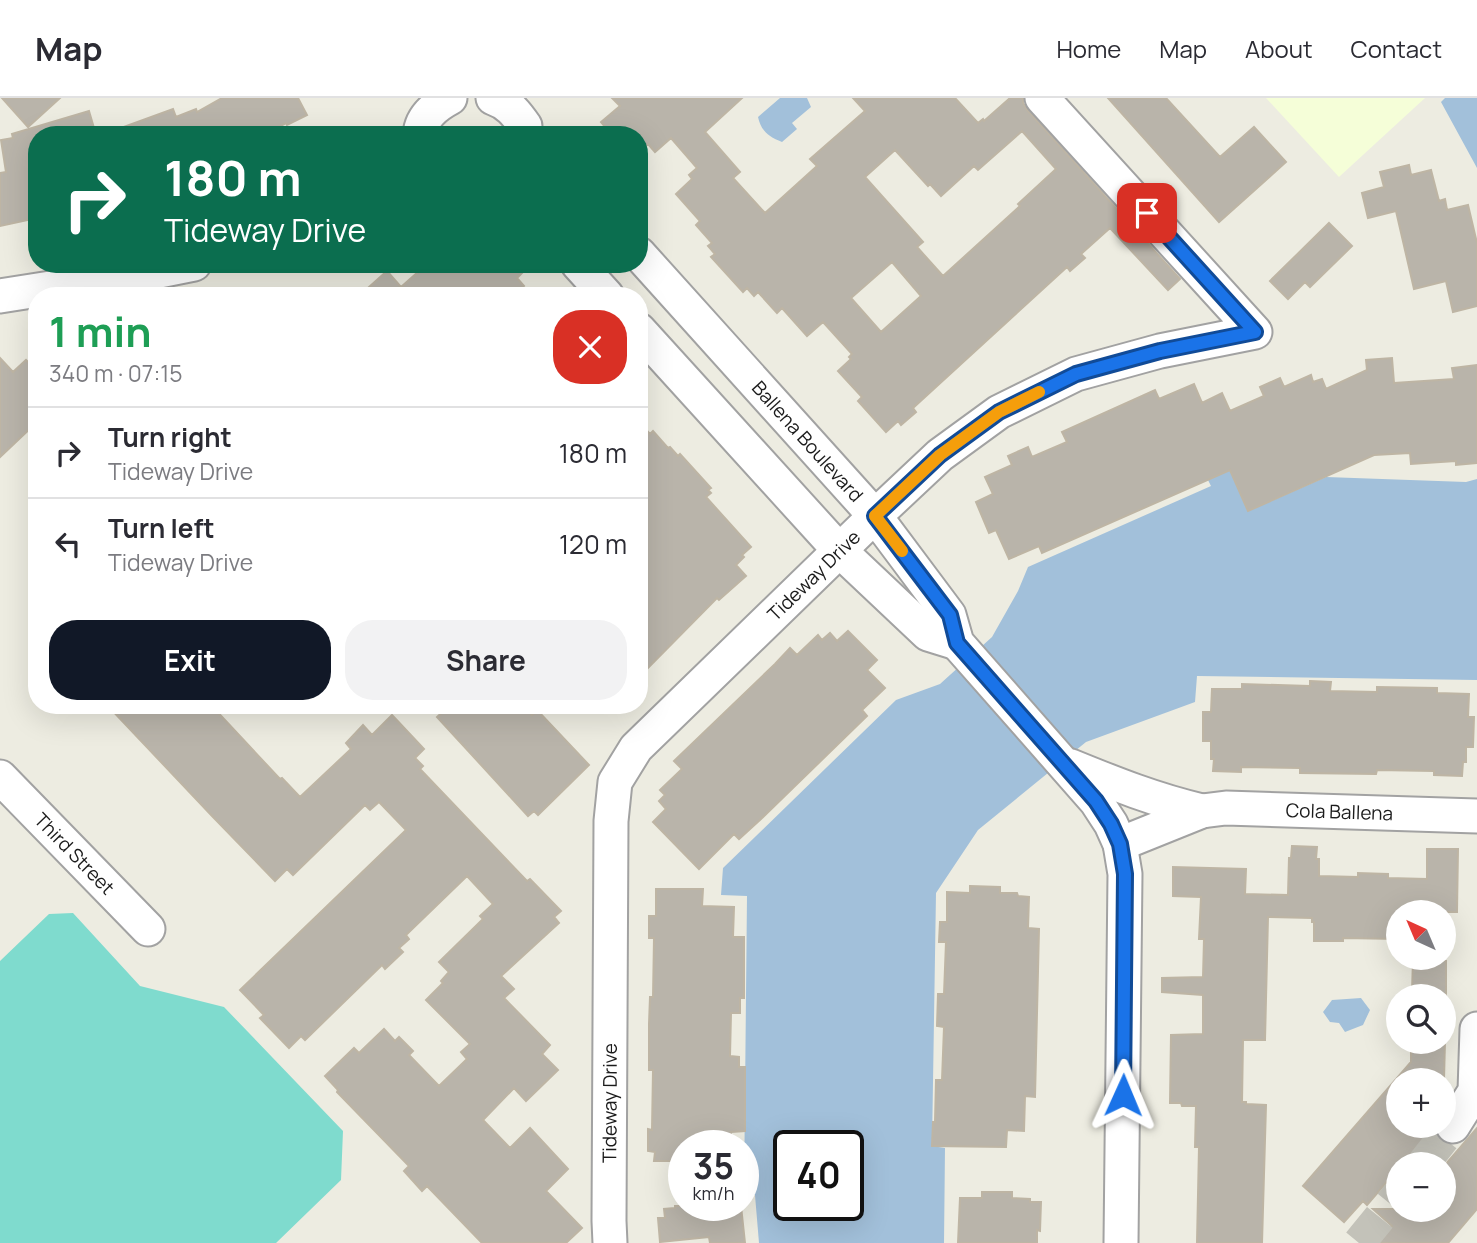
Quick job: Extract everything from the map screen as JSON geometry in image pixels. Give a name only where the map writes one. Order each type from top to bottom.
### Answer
[{"type":"street","points":[[421,126],[424,118],[448,98]]},
{"type":"street","name":"Tideway Drive","points":[[610,1243],[611,821],[615,782],[636,748],[940,455],[999,412],[1076,374],[1160,351],[1255,332],[1042,98]]},
{"type":"street","points":[[506,101],[525,126]]},
{"type":"street","name":"Ballena Boulevard","points":[[648,264],[875,516],[950,615],[957,643],[1066,764],[1111,824],[1120,844],[1125,874],[1121,1243]]},
{"type":"street","points":[[57,287],[146,273]]},
{"type":"street","points":[[587,273],[599,287]]},
{"type":"street","points":[[0,296],[28,292]]},
{"type":"street","name":"Ballena Boulevard","points":[[648,340],[839,550],[928,634],[957,643]]},
{"type":"street","name":"Cola Ballena","points":[[1066,764],[1126,789],[1202,811]]},
{"type":"street","name":"Third Street","points":[[0,777],[148,929]]},
{"type":"street","name":"Cola Ballena","points":[[1120,844],[1202,811],[1226,808],[1477,816]]},
{"type":"street","points":[[1456,1121],[1475,1091],[1477,1029]]},
{"type":"shaded area","points":[[780,98],[807,98],[811,107],[792,123],[797,129],[782,142],[766,133],[758,117]]},
{"type":"shaded area","points":[[1266,98],[1425,98],[1339,177]]},
{"type":"shaded area","points":[[1445,98],[1477,98],[1477,168],[1441,102]]},
{"type":"shaded area","points":[[1230,470],[1248,511],[1326,477],[1466,482],[1477,479],[1477,680],[1197,676],[1195,702],[1086,742],[978,830],[936,893],[932,1146],[945,1148],[944,1243],[759,1243],[759,1130],[745,1130],[747,896],[721,895],[723,868],[896,700],[940,684],[992,637],[1028,567],[1211,486],[1208,480]]},
{"type":"shaded area","points":[[73,913],[140,986],[224,1007],[343,1131],[341,1180],[276,1243],[0,1243],[0,961],[49,914]]},
{"type":"shaded area","points":[[1361,998],[1370,1010],[1363,1025],[1345,1032],[1339,1023],[1330,1022],[1323,1012],[1332,1000]]},
{"type":"building","points":[[2,98],[60,98],[28,126]]},
{"type":"building","points":[[222,98],[298,98],[307,115],[280,126],[126,126],[173,109],[176,117],[196,109],[197,112]]},
{"type":"building","points":[[612,98],[742,98],[705,132],[740,172],[733,178],[765,213],[817,166],[810,159],[865,111],[853,98],[955,98],[978,123],[983,119],[984,121],[1010,98],[1023,98],[1028,111],[1180,279],[1168,290],[1110,228],[1081,254],[1085,258],[1070,271],[1067,267],[913,408],[916,412],[901,425],[898,421],[886,432],[858,401],[862,397],[838,371],[851,359],[849,357],[852,354],[823,322],[807,336],[782,308],[777,313],[758,292],[754,296],[747,288],[743,292],[711,257],[715,254],[708,246],[712,243],[696,225],[700,221],[676,194],[692,179],[689,175],[697,168],[671,138],[655,152],[648,144],[648,126],[604,126],[601,122],[620,106]],"holes":[[[1022,131],[1056,169],[1018,204],[1020,206],[943,276],[917,247],[923,242],[865,177],[895,150],[928,186],[930,184],[941,196],[974,166],[978,170]],[[892,262],[921,296],[881,332],[851,298]]]},
{"type":"building","points":[[1108,98],[1166,98],[1220,157],[1254,127],[1286,162],[1219,222]]},
{"type":"building","points":[[89,111],[93,126],[39,126]]},
{"type":"building","points":[[28,129],[28,220],[0,226],[0,173],[6,172],[1,140],[13,138],[12,134]]},
{"type":"building","points":[[1409,165],[1411,175],[1431,170],[1439,201],[1445,199],[1447,210],[1468,205],[1477,243],[1477,306],[1453,312],[1446,281],[1414,289],[1396,211],[1368,218],[1362,193],[1384,187],[1380,172]]},
{"type":"building","points":[[1329,223],[1352,246],[1310,287],[1305,282],[1288,299],[1270,281]]},
{"type":"building","points":[[385,273],[389,273],[401,287],[369,287]]},
{"type":"building","points":[[417,273],[522,273],[517,278],[524,286],[523,287],[401,287]]},
{"type":"building","points":[[0,358],[13,372],[26,360],[28,431],[0,457]]},
{"type":"building","points":[[1392,358],[1394,383],[1454,379],[1452,368],[1477,365],[1477,463],[1456,465],[1456,461],[1411,464],[1410,453],[1374,455],[1248,511],[1230,470],[1042,553],[1039,546],[1009,559],[996,530],[989,533],[976,502],[993,494],[985,477],[1012,465],[1008,456],[1028,447],[1032,457],[1067,442],[1062,432],[1155,390],[1159,399],[1194,384],[1202,403],[1222,393],[1230,411],[1264,396],[1260,387],[1280,378],[1284,387],[1311,375],[1313,382],[1322,379],[1326,389],[1367,370],[1366,360]]},
{"type":"building","points":[[653,431],[668,448],[678,456],[680,454],[711,488],[708,490],[711,493],[706,497],[751,547],[736,565],[746,576],[719,600],[717,598],[648,668],[648,432],[650,434]]},
{"type":"building","points":[[848,631],[877,660],[867,670],[885,688],[862,710],[867,716],[761,819],[739,839],[734,834],[699,869],[653,822],[666,809],[659,801],[665,795],[660,790],[682,769],[674,761],[790,648],[797,655],[818,635],[822,640],[830,633],[837,641]]},
{"type":"building","points":[[1310,681],[1331,682],[1330,691],[1377,692],[1377,687],[1437,688],[1437,693],[1469,694],[1468,717],[1474,717],[1473,747],[1466,747],[1462,776],[1434,775],[1434,771],[1377,770],[1376,774],[1300,773],[1300,768],[1241,767],[1241,772],[1213,771],[1211,741],[1203,741],[1203,712],[1211,712],[1212,689],[1242,689],[1242,684],[1310,686]]},
{"type":"building","points":[[116,714],[219,714],[300,797],[351,749],[346,743],[363,725],[372,735],[392,715],[424,749],[415,758],[423,766],[420,769],[527,881],[530,879],[561,911],[554,917],[559,923],[501,976],[514,989],[504,998],[550,1045],[542,1054],[558,1070],[526,1101],[514,1088],[483,1120],[510,1148],[530,1128],[568,1169],[546,1191],[582,1228],[566,1243],[482,1243],[427,1186],[422,1191],[404,1171],[409,1166],[337,1092],[325,1076],[354,1048],[359,1053],[384,1029],[395,1041],[399,1037],[413,1051],[409,1055],[439,1086],[467,1059],[461,1052],[470,1044],[426,1000],[443,983],[441,981],[449,972],[439,962],[483,919],[480,916],[493,904],[467,876],[406,935],[409,939],[399,948],[403,952],[385,969],[382,965],[305,1040],[301,1036],[289,1048],[260,1018],[264,1015],[240,990],[406,830],[379,802],[370,810],[365,805],[293,875],[287,869],[275,881]]},
{"type":"building","points":[[440,714],[541,714],[589,765],[538,815],[534,811],[528,816],[437,717]]},
{"type":"building","points":[[1292,846],[1317,847],[1319,876],[1358,877],[1358,873],[1388,874],[1388,878],[1427,879],[1427,849],[1458,849],[1457,912],[1456,900],[1386,900],[1386,939],[1343,938],[1343,941],[1314,941],[1312,918],[1268,917],[1265,1040],[1243,1040],[1242,1102],[1266,1105],[1262,1243],[1197,1243],[1199,1147],[1195,1147],[1196,1106],[1170,1103],[1171,1035],[1203,1034],[1203,995],[1162,992],[1162,978],[1203,977],[1204,939],[1199,939],[1201,897],[1173,896],[1173,867],[1246,869],[1245,894],[1288,895]]},
{"type":"building","points":[[970,886],[1000,887],[1000,893],[1017,893],[1018,896],[1029,897],[1028,928],[1039,929],[1035,1097],[1025,1096],[1024,1131],[1007,1130],[1006,1147],[932,1146],[936,1080],[942,1080],[944,1027],[937,1026],[938,994],[944,994],[946,942],[939,942],[940,922],[947,922],[947,892],[970,893]]},
{"type":"building","points":[[656,889],[703,889],[702,906],[734,907],[733,937],[744,937],[744,998],[740,998],[740,1013],[731,1013],[730,1056],[739,1057],[739,1067],[745,1067],[745,1130],[668,1130],[668,1161],[654,1161],[655,1152],[648,1151],[648,1129],[652,1130],[653,1070],[649,1070],[649,1024],[650,997],[653,997],[654,938],[649,938],[649,916],[656,916]]},
{"type":"building","points":[[1413,970],[1446,970],[1446,984],[1412,984]]},
{"type":"building","points":[[1411,1054],[1445,1054],[1444,1068],[1406,1068],[1411,1062]]},
{"type":"building","points":[[1386,1091],[1386,1138],[1425,1138],[1413,1152],[1386,1152],[1386,1183],[1367,1205],[1363,1201],[1344,1222],[1303,1186]]},
{"type":"building","points":[[1477,1128],[1477,1209],[1448,1243],[1377,1243],[1392,1226],[1388,1222],[1456,1222],[1456,1152]]},
{"type":"building","points":[[982,1192],[1012,1192],[1012,1198],[1041,1202],[1037,1243],[958,1243],[960,1198],[982,1198]]},
{"type":"building","points":[[664,1209],[668,1209],[668,1221],[743,1221],[745,1243],[710,1243],[709,1237],[660,1242],[658,1218],[665,1218]]},
{"type":"building","points":[[1373,1209],[1386,1209],[1386,1221]]},
{"type":"tunnel","points":[[1432,1152],[1444,1138]]},
{"type":"tunnel","points":[[1359,1243],[1386,1210]]},
{"type":"slow traffic","points":[[902,551],[875,516],[940,455],[999,412],[1039,392]]},
{"type":"route","points":[[1123,1095],[1125,874],[1120,844],[1096,801],[1066,764],[957,643],[950,615],[875,516],[940,455],[999,412],[1076,374],[1160,351],[1255,332],[1147,213]]}]
